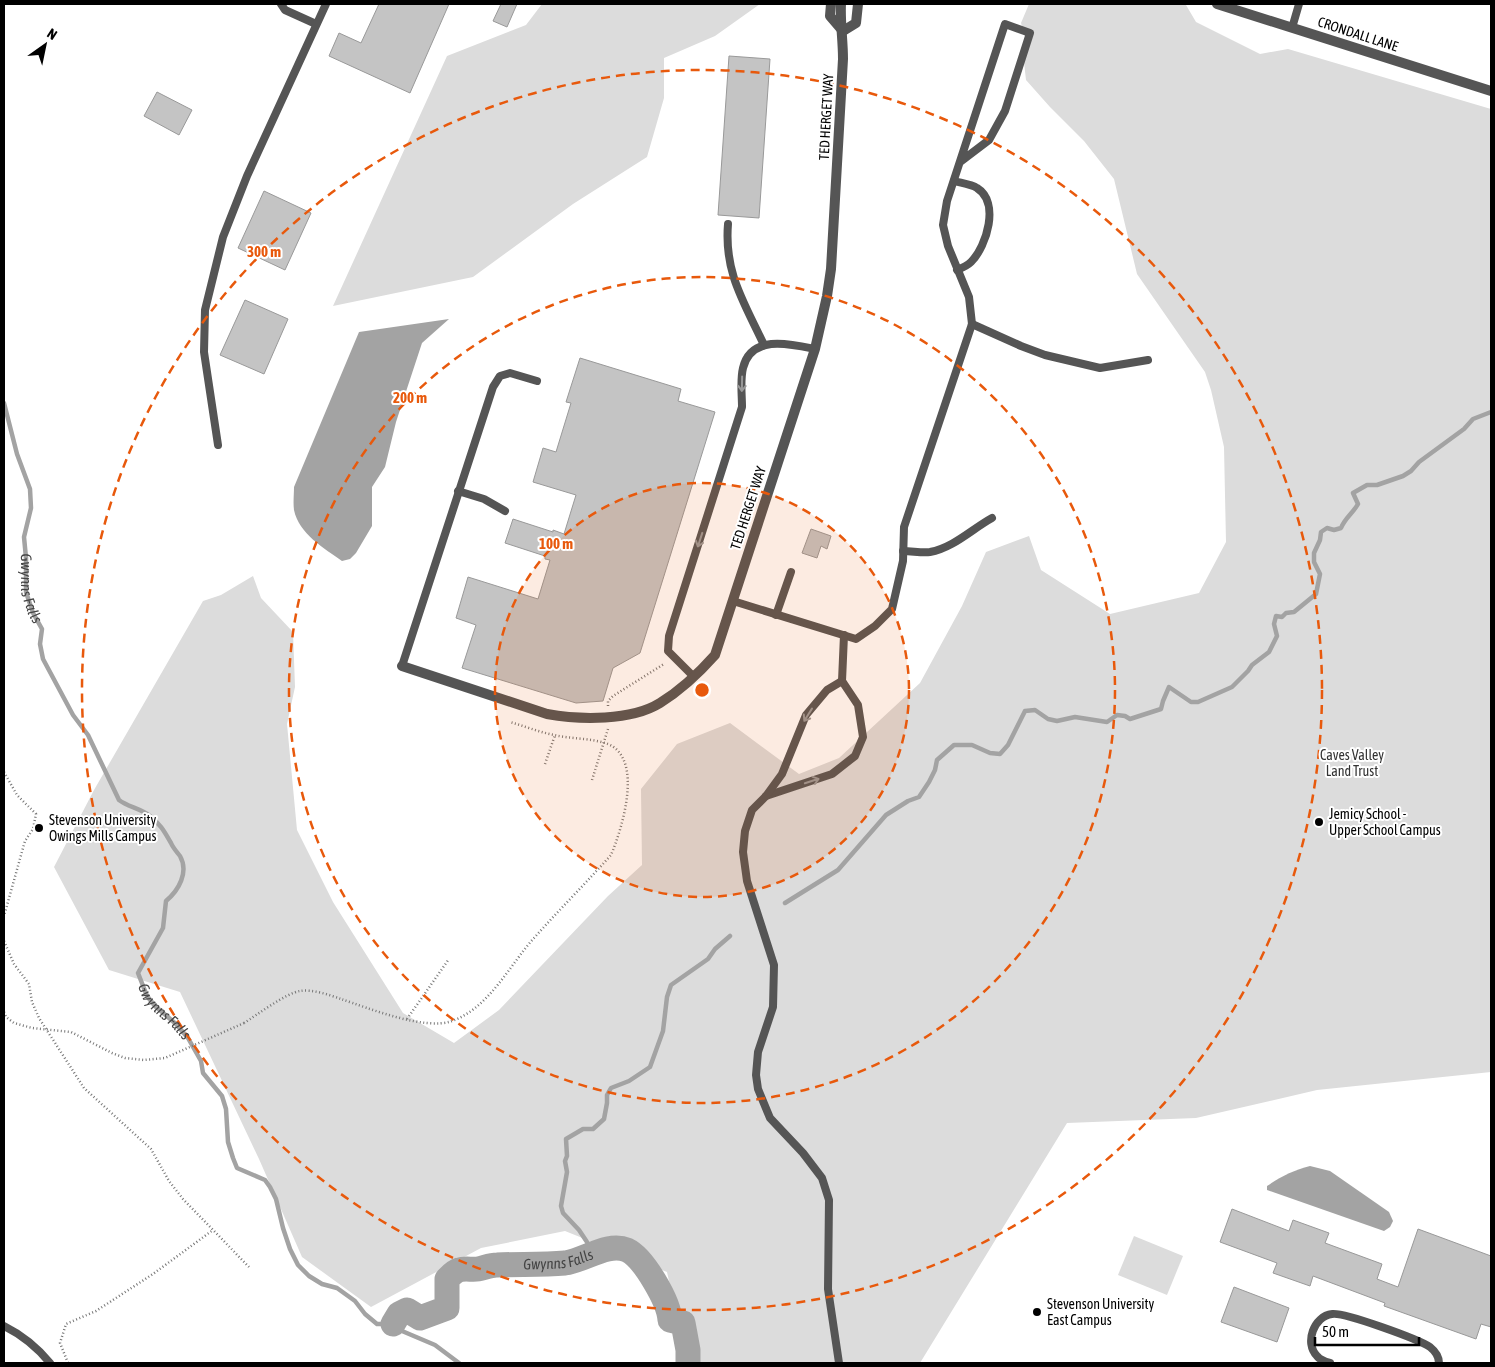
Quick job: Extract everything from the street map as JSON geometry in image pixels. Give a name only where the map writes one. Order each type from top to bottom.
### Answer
[{"type":"street","points":[[831,4],[830,16],[843,31],[856,23],[858,4]]},
{"type":"street","name":"TED HERGET WAY","points":[[402,666],[547,714],[568,718],[584,718],[630,714],[659,704],[694,676],[715,655],[815,349],[827,296],[831,268],[843,58],[843,31],[840,18],[841,4]]},
{"type":"street","name":"CRONDALL LANE","points":[[1217,4],[1491,91]]},
{"type":"lane","points":[[281,4],[285,10],[316,24]]},
{"type":"lane","points":[[218,445],[204,352],[205,310],[226,228],[247,176],[326,4]]},
{"type":"lane","points":[[1292,28],[1299,4]]},
{"type":"lane","points":[[733,601],[856,639],[875,626],[892,609],[899,580],[904,527],[972,324],[969,297],[948,246],[943,225],[947,201],[1005,24],[1030,33],[1005,111],[990,140],[960,162]]},
{"type":"lane","points":[[954,181],[977,187],[986,196],[991,209],[988,228],[980,250],[970,263],[958,270]]},
{"type":"lane","points":[[728,224],[726,244],[730,268],[738,291],[764,345]]},
{"type":"lane","points":[[972,324],[1045,355],[1100,368],[1148,360]]},
{"type":"lane","points":[[694,676],[668,651],[669,636],[742,407],[742,368],[754,350],[764,345],[780,342],[815,349]]},
{"type":"lane","points":[[402,666],[493,387],[500,376],[510,373],[536,381]]},
{"type":"lane","points":[[458,491],[484,499],[505,511]]},
{"type":"lane","points":[[903,551],[929,552],[949,546],[992,518]]},
{"type":"lane","points":[[776,615],[791,572]]},
{"type":"lane","points":[[766,796],[832,774],[856,756],[863,737],[858,705],[842,681],[844,635]]},
{"type":"lane","points":[[839,1363],[828,1289],[829,1200],[822,1178],[803,1153],[770,1118],[758,1089],[756,1075],[758,1052],[772,1007],[774,965],[747,881],[743,852],[745,831],[752,810],[766,796],[782,774],[806,715],[827,690],[842,681]]},
{"type":"lane","points":[[1330,1363],[1318,1358],[1313,1352],[1311,1342],[1314,1327],[1322,1317],[1331,1314],[1345,1314],[1420,1342],[1432,1348],[1438,1357],[1439,1363]]},
{"type":"lane","points":[[4,1326],[27,1340],[50,1363]]},
{"type":"path","points":[[4,1012],[6,1017],[14,1022],[32,1028],[71,1032],[112,1053],[126,1058],[144,1060],[165,1058],[244,1023],[280,1000],[300,991],[325,993],[407,1019],[431,1023],[450,1022],[466,1014],[478,1005],[531,941],[611,854],[618,838],[628,788],[627,770],[618,752],[609,745],[602,742],[555,736],[510,722]]},
{"type":"path","points":[[545,764],[555,736]]},
{"type":"path","points":[[4,772],[17,794],[36,814],[33,829],[25,841],[4,916]]},
{"type":"path","points":[[4,941],[14,964],[29,984],[32,1002],[39,1018],[84,1088],[151,1149],[169,1181],[183,1199],[249,1267]]},
{"type":"path","points":[[407,1019],[449,959]]},
{"type":"path","points":[[68,1363],[60,1343],[66,1324],[96,1311],[213,1230]]},
{"type":"green space","points":[[542,4],[760,4],[715,36],[664,58],[664,98],[647,157],[573,204],[473,277],[333,306],[447,56],[526,25]]},
{"type":"green space","name":"Caves Valley Land Trust","points":[[1029,4],[1186,5],[1196,22],[1260,54],[1288,49],[1491,109],[1491,1072],[1317,1090],[1196,1118],[1067,1123],[920,1363],[687,1363],[667,1272],[565,1231],[481,1248],[371,1307],[302,1257],[259,1159],[180,992],[109,970],[54,867],[94,790],[203,601],[221,595],[253,576],[261,598],[293,632],[295,687],[287,724],[297,830],[333,902],[403,1013],[454,1043],[499,1010],[608,896],[642,865],[641,789],[677,744],[730,723],[799,774],[839,758],[920,683],[962,606],[986,552],[1029,536],[1041,570],[1110,614],[1199,593],[1226,542],[1224,447],[1211,390],[1205,372],[1137,274],[1114,179],[1084,141],[1026,80],[1023,53],[1026,40],[1021,23]]},
{"type":"green space","points":[[1134,1236],[1183,1256],[1167,1295],[1118,1275]]},
{"type":"shaded area","points":[[449,319],[422,343],[396,422],[385,467],[372,487],[372,526],[356,553],[350,559],[342,561],[313,540],[301,526],[294,510],[294,487],[359,332]]},
{"type":"shaded area","points":[[1310,1166],[1330,1171],[1389,1212],[1393,1221],[1390,1227],[1384,1231],[1267,1190],[1267,1186],[1277,1180]]},
{"type":"building","points":[[379,4],[449,4],[410,93],[329,56],[339,33],[361,43]]},
{"type":"building","points":[[501,4],[517,4],[507,27],[493,21]]},
{"type":"building","points":[[729,56],[770,59],[759,218],[718,215]]},
{"type":"building","points":[[157,92],[192,110],[179,135],[144,116]]},
{"type":"building","points":[[264,191],[311,213],[285,270],[238,248]]},
{"type":"building","points":[[245,300],[288,319],[264,374],[220,355]]},
{"type":"building","points":[[580,358],[681,389],[678,401],[715,412],[640,653],[613,668],[603,701],[576,703],[462,668],[476,625],[456,618],[468,577],[538,599],[550,560],[545,559],[545,556],[505,543],[513,519],[564,534],[576,495],[533,482],[543,448],[556,452],[571,403],[566,402]]},
{"type":"building","points":[[811,529],[831,536],[827,549],[821,546],[817,558],[802,553]]},
{"type":"building","points":[[1232,1209],[1289,1231],[1293,1220],[1329,1233],[1325,1243],[1382,1264],[1377,1279],[1398,1287],[1418,1229],[1491,1256],[1491,1327],[1481,1324],[1476,1339],[1384,1306],[1385,1303],[1313,1276],[1310,1286],[1273,1273],[1277,1263],[1220,1242]]},
{"type":"building","points":[[1234,1287],[1289,1308],[1277,1342],[1221,1322]]},
{"type":"waterway","name":"Gwynns Falls","points":[[4,403],[17,454],[30,489],[31,508],[24,537],[26,592],[33,613],[42,629],[40,644],[43,659],[73,715],[88,735],[119,800],[146,813],[157,822],[183,862],[183,874],[179,886],[166,901],[163,928],[138,973],[147,996],[188,1038],[201,1061],[203,1073],[222,1096],[226,1109],[228,1142],[237,1168],[265,1180],[270,1187],[276,1199],[290,1249],[298,1265],[309,1276],[322,1284],[337,1288],[355,1301],[365,1314],[377,1324],[393,1324],[402,1331],[435,1345],[459,1363]]},
{"type":"waterway","points":[[785,903],[838,870],[886,815],[908,801],[919,797],[935,770],[937,760],[954,745],[972,745],[990,753],[1000,754],[1008,745],[1025,711],[1035,710],[1048,719],[1057,721],[1075,717],[1107,722],[1117,715],[1130,719],[1161,709],[1169,687],[1191,702],[1198,702],[1232,687],[1252,665],[1269,652],[1277,636],[1274,624],[1276,616],[1282,617],[1286,613],[1294,612],[1316,594],[1320,574],[1314,562],[1314,553],[1320,540],[1321,532],[1327,528],[1334,530],[1341,528],[1358,504],[1353,493],[1367,485],[1377,485],[1403,476],[1464,429],[1473,419],[1491,412]]},
{"type":"waterway","points":[[583,1259],[589,1245],[579,1230],[563,1213],[561,1206],[567,1172],[565,1161],[567,1156],[566,1139],[583,1129],[593,1129],[604,1119],[607,1095],[611,1088],[629,1081],[650,1067],[663,1031],[667,997],[671,985],[708,959],[715,949],[730,936]]},
{"type":"waterway","name":"Gwynns Falls","points":[[393,1324],[399,1314],[407,1310],[420,1318],[447,1308],[447,1279],[459,1270],[478,1269],[494,1265],[565,1263],[604,1250],[620,1248],[634,1255],[648,1271],[665,1303],[670,1320],[683,1323],[688,1350],[688,1363]]},
{"type":"place","name":"Jemicy School - Upper School Campus","points":[[1319,822]]},
{"type":"place","name":"Stevenson University Owings Mills Campus","points":[[39,828]]},
{"type":"place","name":"Stevenson University East Campus","points":[[1037,1312]]}]
